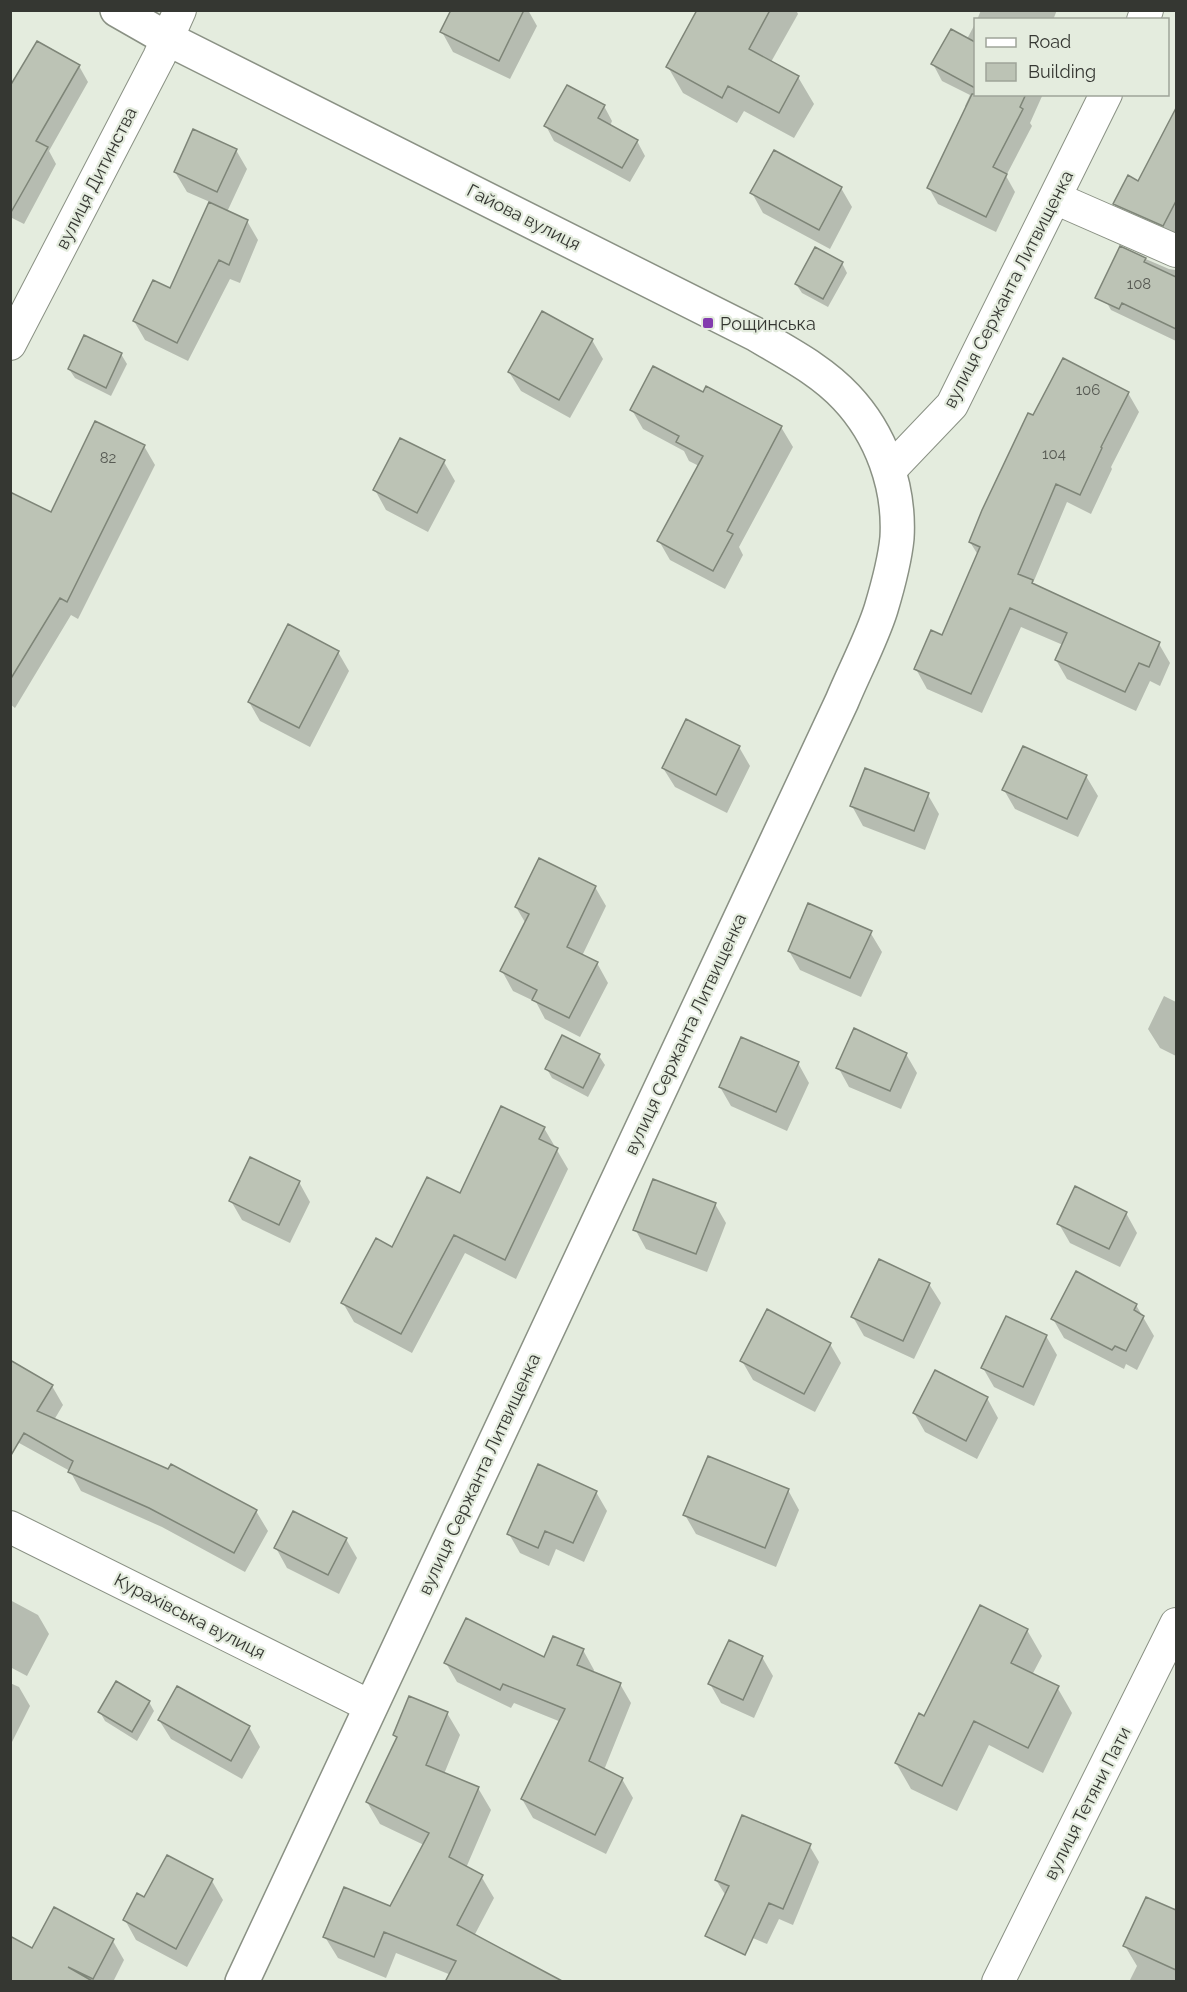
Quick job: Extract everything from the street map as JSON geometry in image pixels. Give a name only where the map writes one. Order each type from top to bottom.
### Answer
[{"type":"main road","name":"Гайова вулиця","points":[[117,10],[173,24],[756,334],[805,363],[845,396],[874,432],[889,471]]},
{"type":"main road","name":"вулиця Сержанта Литвищенка","points":[[248,1979],[370,1706],[842,701],[881,610],[897,539],[897,506],[889,471]]},
{"type":"street","name":"вулиця Дитинства","points":[[10,344],[159,57],[173,24]]},
{"type":"street","name":"вулиця Сержанта Литвищенка","points":[[889,471],[952,405],[1105,96]]},
{"type":"street","points":[[1055,198],[1176,251]]},
{"type":"street","name":"Курахівська вулиця","points":[[10,1527],[370,1706]]},
{"type":"street","name":"вулиця Тетяни Пати","points":[[998,1982],[1176,1624]]},
{"type":"building","points":[[451,10],[524,10],[499,61],[440,32]]},
{"type":"building","points":[[697,10],[770,10],[749,49],[799,76],[779,113],[728,86],[722,98],[666,67]]},
{"type":"building","points":[[951,29],[974,41],[974,87],[931,64]]},
{"type":"building","points":[[37,41],[80,65],[36,141],[48,147],[10,214],[10,86]]},
{"type":"building","points":[[567,85],[605,105],[598,118],[638,140],[622,168],[544,126]]},
{"type":"building","points":[[972,94],[974,96],[1025,96],[1020,107],[1023,109],[993,167],[1007,174],[986,217],[927,188]]},
{"type":"building","points":[[1176,108],[1176,201],[1163,226],[1113,204],[1128,175],[1138,181]]},
{"type":"building","points":[[193,129],[237,149],[217,192],[174,172]]},
{"type":"building","points":[[774,150],[842,187],[819,230],[750,193]]},
{"type":"building","points":[[209,202],[248,220],[229,265],[219,260],[177,343],[133,321],[153,280],[170,288]]},
{"type":"building","points":[[1120,246],[1146,258],[1144,262],[1176,277],[1176,329],[1122,303],[1119,309],[1095,298]]},
{"type":"building","points":[[815,247],[843,262],[823,299],[795,284]]},
{"type":"building","points":[[542,311],[593,339],[559,400],[508,372]]},
{"type":"building","points":[[84,335],[122,353],[106,388],[68,369]]},
{"type":"building","points":[[1063,358],[1129,392],[1080,495],[1056,484],[1018,574],[1033,580],[1032,583],[1160,642],[1149,667],[1139,663],[1125,692],[1055,660],[1067,633],[1010,608],[971,694],[914,669],[931,630],[942,635],[980,547],[969,542],[982,510],[1028,413],[1033,415]]},
{"type":"building","points":[[653,366],[703,392],[706,386],[782,426],[727,531],[733,534],[713,571],[657,541],[703,456],[676,442],[679,436],[630,410]]},
{"type":"building","points":[[95,421],[145,445],[67,602],[60,598],[10,680],[10,492],[51,512]]},
{"type":"building","points":[[400,438],[445,460],[417,513],[373,490]]},
{"type":"building","points":[[288,624],[339,651],[299,728],[248,702]]},
{"type":"building","points":[[686,719],[740,746],[716,795],[662,768]]},
{"type":"building","points":[[1023,746],[1087,775],[1067,819],[1002,790]]},
{"type":"building","points":[[865,768],[929,793],[914,831],[850,806]]},
{"type":"building","points":[[539,858],[596,886],[567,947],[598,962],[569,1018],[532,1000],[537,990],[500,971],[529,914],[515,907]]},
{"type":"building","points":[[808,903],[872,931],[850,978],[788,951]]},
{"type":"building","points":[[854,1028],[907,1053],[890,1091],[836,1068]]},
{"type":"building","points":[[562,1035],[600,1054],[583,1088],[545,1069]]},
{"type":"building","points":[[741,1037],[799,1062],[776,1112],[719,1087]]},
{"type":"building","points":[[501,1106],[545,1127],[539,1139],[558,1148],[505,1260],[454,1235],[401,1334],[341,1303],[376,1238],[392,1247],[427,1177],[460,1193]]},
{"type":"building","points":[[250,1157],[300,1181],[279,1225],[229,1201]]},
{"type":"building","points":[[653,1179],[716,1203],[696,1254],[633,1230]]},
{"type":"building","points":[[1075,1186],[1127,1212],[1109,1249],[1057,1224]]},
{"type":"building","points":[[879,1259],[930,1283],[903,1341],[851,1317]]},
{"type":"building","points":[[1076,1271],[1137,1304],[1134,1310],[1144,1316],[1126,1351],[1115,1346],[1112,1350],[1051,1319]]},
{"type":"building","points":[[767,1309],[831,1343],[804,1394],[740,1361]]},
{"type":"building","points":[[1006,1316],[1047,1335],[1023,1387],[981,1368]]},
{"type":"building","points":[[10,1360],[53,1385],[37,1411],[168,1469],[171,1464],[257,1510],[234,1553],[149,1508],[68,1472],[73,1461],[24,1433],[10,1457]]},
{"type":"building","points":[[935,1370],[988,1397],[966,1441],[913,1413]]},
{"type":"building","points":[[708,1456],[789,1489],[765,1548],[683,1515]]},
{"type":"building","points":[[538,1464],[597,1491],[573,1543],[545,1531],[538,1548],[507,1534]]},
{"type":"building","points":[[293,1511],[347,1538],[328,1575],[274,1548]]},
{"type":"building","points":[[980,1605],[1028,1629],[1011,1663],[1059,1686],[1028,1748],[974,1721],[942,1786],[895,1763],[919,1713],[924,1716]]},
{"type":"building","points":[[466,1618],[544,1657],[553,1636],[584,1649],[577,1665],[621,1683],[589,1761],[623,1778],[595,1835],[521,1799],[565,1709],[503,1684],[500,1690],[444,1663]]},
{"type":"building","points":[[729,1640],[763,1656],[743,1700],[708,1684]]},
{"type":"building","points":[[116,1681],[150,1701],[132,1732],[98,1712]]},
{"type":"building","points":[[177,1686],[250,1726],[231,1761],[158,1720]]},
{"type":"building","points":[[409,1696],[448,1712],[426,1765],[479,1787],[449,1857],[483,1875],[457,1925],[564,1982],[445,1982],[456,1961],[384,1932],[374,1957],[323,1937],[344,1887],[390,1906],[429,1833],[366,1802],[397,1737],[393,1735]]},
{"type":"building","points":[[742,1815],[811,1844],[783,1909],[769,1903],[745,1955],[705,1936],[729,1886],[715,1880]]},
{"type":"building","points":[[167,1855],[213,1879],[176,1949],[123,1920],[137,1893],[144,1897]]},
{"type":"building","points":[[1146,1897],[1176,1910],[1176,1970],[1123,1946]]},
{"type":"building","points":[[54,1907],[114,1939],[93,1979],[68,1967],[94,1982],[10,1982],[10,1936],[32,1948]]},
{"type":"place","name":"Рощинська","points":[[708,323]]}]
